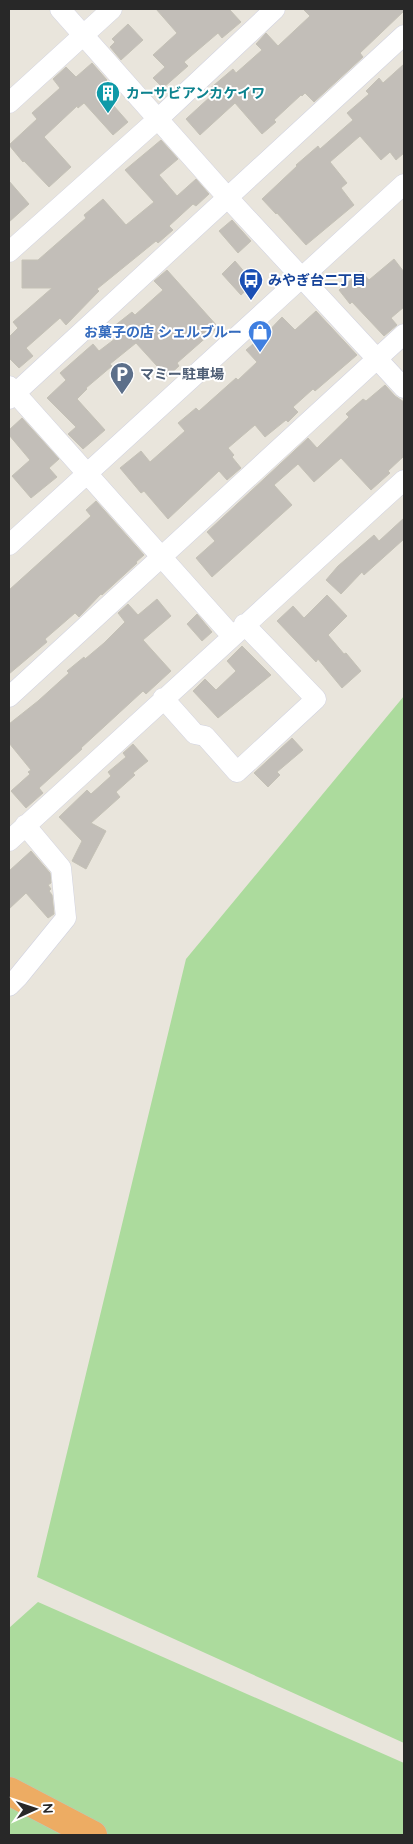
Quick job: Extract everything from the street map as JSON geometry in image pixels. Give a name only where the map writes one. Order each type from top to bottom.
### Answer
[{"type":"highway","points":[[9,1791],[93,1835]]},
{"type":"street","points":[[60,9],[160,118],[228,198],[404,388]]},
{"type":"street","points":[[9,103],[112,9]]},
{"type":"street","points":[[9,252],[160,118],[275,9]]},
{"type":"street","points":[[163,698],[195,734],[205,736],[237,772],[316,699],[238,630],[161,556],[88,474],[11,393],[228,198],[404,35]]},
{"type":"street","points":[[9,545],[404,184]]},
{"type":"street","points":[[9,697],[404,334]]},
{"type":"street","points":[[9,986],[66,918],[61,868],[15,831],[404,480]]},
{"type":"green space","points":[[404,696],[404,1743],[37,1577],[186,959]]},
{"type":"green space","points":[[38,1602],[404,1763],[404,1835],[9,1835],[9,1628]]},
{"type":"building","points":[[156,9],[229,9],[241,22],[222,38],[218,33],[184,62],[188,66],[163,88],[153,78],[165,67],[153,55],[177,33]]},
{"type":"building","points":[[303,9],[404,9],[404,11],[360,53],[363,57],[314,102],[305,93],[301,95],[262,134],[235,103],[200,135],[186,119],[211,96],[207,91],[233,69],[236,73],[262,50],[256,44],[266,33],[278,46],[310,16]]},
{"type":"building","points":[[128,24],[143,40],[121,60],[110,47],[115,42],[112,39]]},
{"type":"building","points":[[92,63],[107,80],[98,88],[128,122],[113,135],[84,103],[78,108],[77,106],[44,137],[71,167],[49,187],[23,162],[9,145],[37,119],[32,113],[60,88],[53,79],[66,67],[76,77]]},
{"type":"building","points":[[404,64],[404,153],[396,160],[390,152],[381,160],[360,136],[330,162],[347,183],[341,188],[354,205],[306,245],[262,199],[296,165],[318,146],[320,149],[353,120],[347,113],[369,94],[366,91],[379,78],[383,83]]},
{"type":"building","points":[[161,140],[178,159],[159,175],[177,196],[196,179],[209,194],[196,206],[193,204],[169,226],[173,230],[158,243],[156,241],[97,289],[99,291],[66,325],[60,318],[26,348],[33,356],[19,368],[9,358],[9,337],[18,328],[13,322],[52,288],[22,288],[22,260],[38,260],[86,218],[84,215],[103,199],[126,225],[154,202],[125,170]]},
{"type":"building","points":[[9,181],[29,204],[9,222]]},
{"type":"building","points":[[232,220],[251,241],[238,253],[219,231]]},
{"type":"building","points":[[394,259],[404,272],[404,307],[391,318],[397,325],[384,336],[352,302],[350,304],[339,290],[361,271],[369,280]]},
{"type":"building","points":[[235,261],[254,283],[241,295],[222,274]]},
{"type":"building","points":[[167,270],[218,327],[177,363],[179,366],[167,377],[136,343],[110,364],[112,366],[86,388],[77,399],[105,430],[83,449],[68,434],[76,427],[47,398],[66,380],[60,373],[93,344],[99,351],[120,335],[113,327],[132,312],[135,315],[163,290],[154,281]]},
{"type":"building","points":[[316,311],[357,355],[293,407],[298,412],[288,422],[286,420],[265,437],[255,425],[228,448],[234,455],[232,457],[241,468],[227,480],[219,471],[168,519],[144,491],[141,493],[120,468],[141,451],[150,462],[185,431],[178,423],[196,408],[199,411],[257,362],[246,350],[261,339],[282,317],[295,330]]},
{"type":"building","points":[[385,385],[395,396],[404,402],[404,456],[388,471],[390,473],[371,490],[341,458],[314,482],[298,464],[274,485],[292,505],[212,577],[196,558],[215,541],[207,532],[308,438],[317,448],[349,417],[346,414],[363,399],[366,401]]},
{"type":"building","points":[[22,418],[59,459],[49,468],[57,477],[31,498],[12,476],[30,460],[9,435],[9,430]]},
{"type":"building","points":[[96,501],[144,555],[79,617],[75,613],[45,639],[47,642],[9,674],[9,590],[91,516],[86,510]]},
{"type":"building","points":[[404,518],[404,539],[364,575],[362,572],[341,594],[326,580],[338,566],[374,535],[379,541]]},
{"type":"building","points":[[327,595],[347,616],[328,635],[361,671],[342,688],[318,659],[316,662],[277,621],[293,606],[304,618]]},
{"type":"building","points":[[157,599],[171,616],[143,640],[171,671],[146,694],[143,691],[81,748],[39,788],[43,793],[26,808],[11,791],[30,774],[28,772],[31,770],[9,743],[9,724],[69,673],[67,671],[104,643],[125,622],[118,613],[128,604],[138,615]]},
{"type":"building","points":[[197,614],[212,632],[202,641],[187,624]]},
{"type":"building","points":[[242,646],[271,675],[218,718],[193,691],[205,679],[216,690],[236,671],[227,661]]},
{"type":"building","points":[[292,738],[303,750],[277,772],[280,775],[268,787],[254,773]]},
{"type":"building","points":[[133,744],[148,761],[133,773],[135,775],[116,792],[120,797],[91,823],[106,831],[86,869],[72,861],[82,841],[59,817],[87,790],[91,794],[111,776],[108,772],[126,757],[123,753]]},
{"type":"building","points":[[31,851],[50,873],[51,883],[48,885],[51,889],[49,891],[52,895],[54,914],[48,918],[26,893],[9,909],[9,871]]},
{"type":"place","name":"カーサビアンカケイワ","points":[[108,114]]},
{"type":"place","name":"みやぎ台二丁目","points":[[251,301]]},
{"type":"place","name":"お菓子の店 シェルブルー","points":[[260,353]]},
{"type":"place","name":"マミー駐車場","points":[[122,395]]}]
